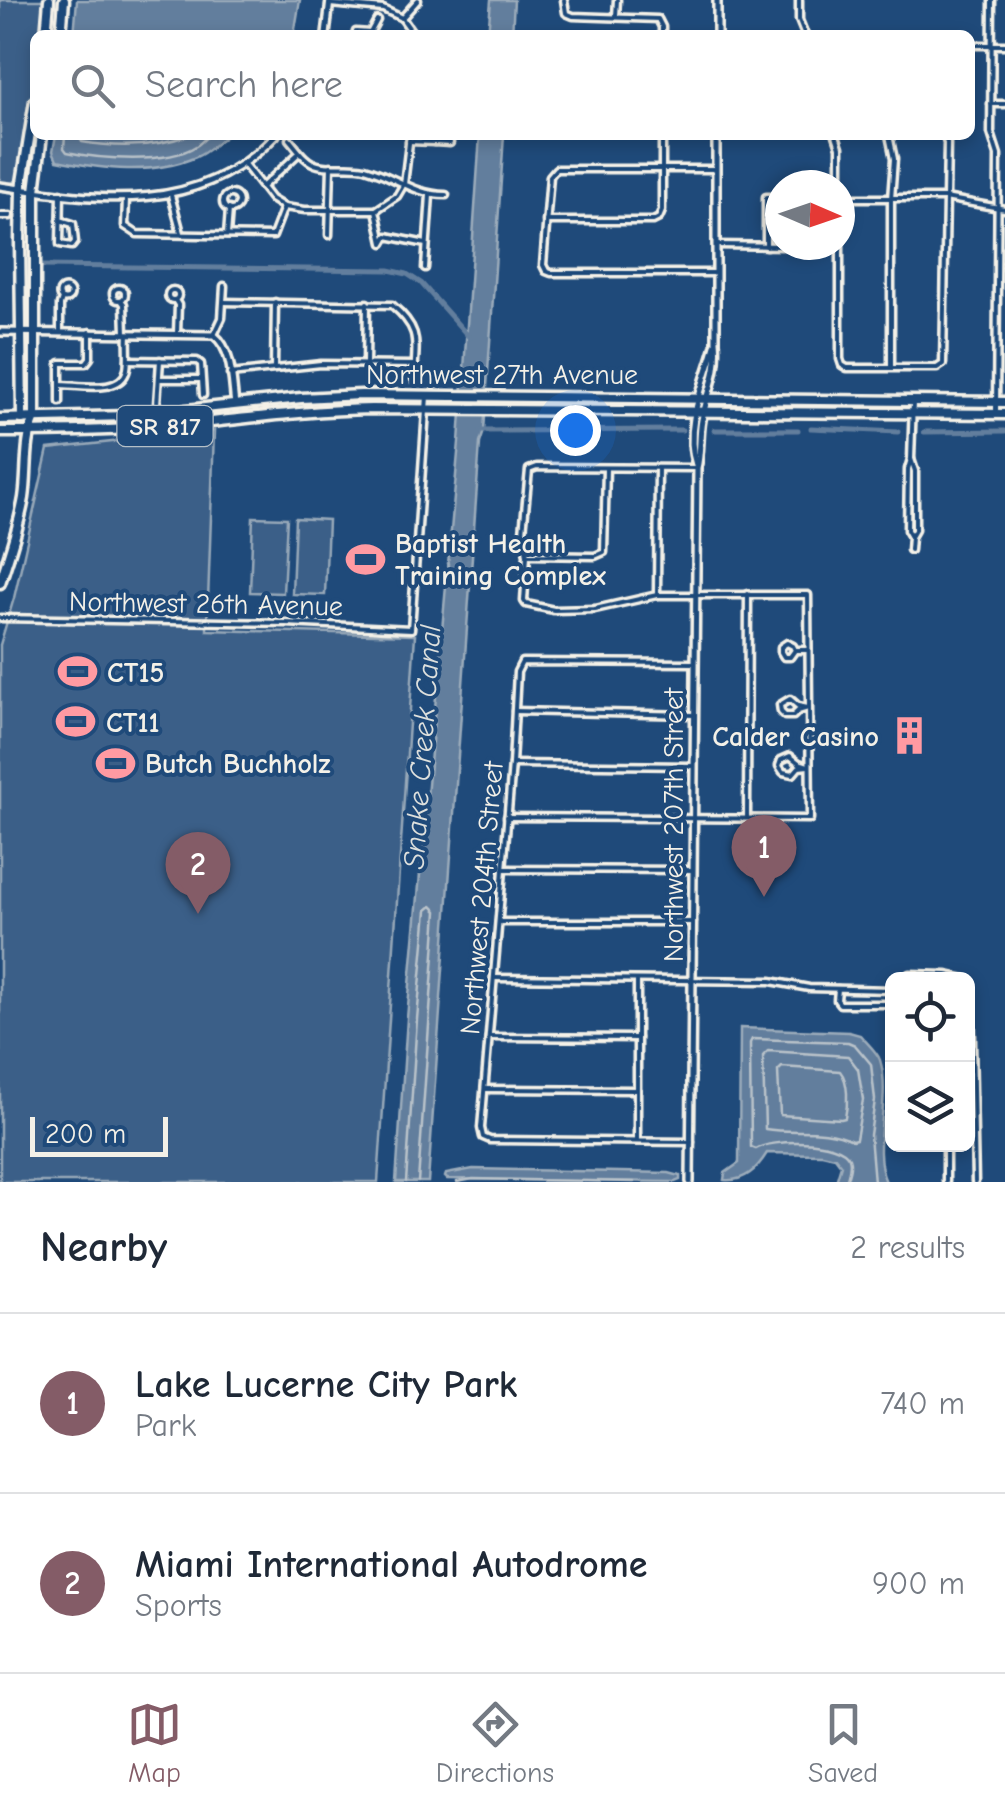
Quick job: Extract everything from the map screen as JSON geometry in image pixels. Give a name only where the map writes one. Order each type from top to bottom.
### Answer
[{"type":"main road","points":[[46,30],[49,0]]},
{"type":"main road","points":[[61,30],[64,0]]},
{"type":"main road","points":[[28,432],[22,418],[20,331],[21,189],[30,132]]},
{"type":"main road","points":[[0,583],[24,495],[28,432],[35,418],[35,191],[41,140]]},
{"type":"main road","name":"Northwest 27th Avenue","points":[[0,419],[129,416],[301,398],[489,396],[1001,402]]},
{"type":"main road","points":[[301,398],[302,412]]},
{"type":"main road","points":[[804,400],[804,412]]},
{"type":"main road","name":"Northwest 27th Avenue","points":[[0,432],[167,426],[302,412],[426,409],[1000,414]]},
{"type":"main road","points":[[166,412],[167,426]]},
{"type":"street","points":[[402,18],[418,0]]},
{"type":"street","points":[[564,0],[566,13],[573,16],[658,19],[662,30]]},
{"type":"street","points":[[616,16],[617,0]]},
{"type":"street","points":[[716,0],[716,30]]},
{"type":"street","points":[[799,0],[803,30]]},
{"type":"street","points":[[992,0],[991,133],[998,156],[996,368],[1000,414]]},
{"type":"street","points":[[327,30],[330,2],[383,9],[402,18],[410,30]]},
{"type":"street","points":[[372,30],[377,20]]},
{"type":"street","points":[[975,45],[1005,45]]},
{"type":"street","points":[[992,104],[1005,104]]},
{"type":"street","points":[[0,186],[126,198],[171,194],[200,186],[244,163],[270,140]]},
{"type":"street","points":[[291,140],[309,162],[318,166],[363,167],[430,195],[446,195]]},
{"type":"street","points":[[244,163],[271,200],[284,207],[376,210],[396,196],[404,184],[409,140]]},
{"type":"street","points":[[441,140],[450,143]]},
{"type":"street","points":[[546,221],[659,218],[662,140]]},
{"type":"street","name":"Northwest 207th Street","points":[[690,1182],[697,468],[700,412],[716,341],[716,140]]},
{"type":"street","points":[[838,140],[840,170]]},
{"type":"street","points":[[891,140],[894,159],[892,368]]},
{"type":"street","points":[[840,260],[842,365],[936,368],[943,364],[946,140]]},
{"type":"street","points":[[262,187],[300,152]]},
{"type":"street","points":[[998,156],[1005,156]]},
{"type":"street","points":[[329,236],[331,166]]},
{"type":"street","points":[[716,169],[552,172],[543,264],[546,271],[716,274]]},
{"type":"street","points":[[60,220],[73,224],[72,246],[60,244],[60,220],[61,194]]},
{"type":"street","points":[[171,194],[181,233]]},
{"type":"street","points":[[425,268],[430,195]]},
{"type":"street","points":[[126,198],[126,226],[137,234],[272,236],[284,207]]},
{"type":"street","points":[[855,198],[945,198],[1005,209]]},
{"type":"street","points":[[228,235],[229,209]]},
{"type":"street","points":[[376,210],[383,243],[388,236],[426,244]]},
{"type":"street","points":[[0,216],[10,216]]},
{"type":"street","points":[[716,246],[765,246]]},
{"type":"street","points":[[214,335],[222,318],[224,286]]},
{"type":"street","points":[[60,332],[62,299]]},
{"type":"street","points":[[60,385],[114,385],[127,372],[121,300]]},
{"type":"street","points":[[175,300],[178,333]]},
{"type":"street","points":[[224,302],[392,305],[412,324],[416,335],[414,380]]},
{"type":"street","points":[[274,370],[275,302]]},
{"type":"street","points":[[366,364],[367,303]]},
{"type":"street","points":[[0,332],[214,335],[227,352],[235,405]]},
{"type":"street","points":[[60,402],[60,362],[86,363],[90,358],[90,332]]},
{"type":"street","points":[[127,360],[197,361],[201,364],[203,395]]},
{"type":"street","points":[[157,404],[160,360]]},
{"type":"street","points":[[230,374],[321,364],[415,365]]},
{"type":"street","points":[[996,368],[1005,368]]},
{"type":"street","points":[[160,379],[201,379]]},
{"type":"street","points":[[426,409],[427,396]]},
{"type":"street","points":[[910,550],[915,530],[913,402]]},
{"type":"street","name":"Northwest 26th Avenue","points":[[0,618],[411,629],[426,409]]},
{"type":"street","points":[[527,555],[595,556],[604,552],[606,468]]},
{"type":"street","points":[[658,468],[658,594]]},
{"type":"street","points":[[507,816],[810,820],[808,595],[658,594],[594,609],[554,610],[526,604],[522,597],[529,470],[697,468]]},
{"type":"street","points":[[747,818],[748,594]]},
{"type":"street","points":[[795,650],[808,650]]},
{"type":"street","name":"Northwest 204th Street","points":[[637,1140],[490,1140],[481,1128],[518,672],[522,662],[694,663]]},
{"type":"street","points":[[790,698],[798,706],[808,708],[790,717],[781,712],[780,704],[790,698]]},
{"type":"street","points":[[516,712],[693,714]]},
{"type":"street","points":[[790,756],[808,766],[793,774],[782,772],[779,766],[783,758],[790,756]]},
{"type":"street","points":[[512,764],[693,766]]},
{"type":"street","points":[[503,869],[694,870]]},
{"type":"street","points":[[498,922],[694,922]]},
{"type":"street","points":[[494,978],[771,981],[810,988],[885,990]]},
{"type":"street","points":[[637,979],[637,1140],[691,1142]]},
{"type":"street","points":[[838,989],[840,1004],[885,1004]]},
{"type":"street","points":[[489,1037],[637,1038]]},
{"type":"street","points":[[972,1062],[975,1182]]},
{"type":"street","points":[[485,1088],[637,1090]]},
{"type":"street","points":[[946,1152],[946,1182]]},
{"type":"shaded area","points":[[0,0],[46,0],[43,30],[30,30],[30,113],[18,179],[13,183],[0,182]]},
{"type":"shaded area","points":[[214,431],[207,630],[415,635],[378,1182],[0,1182],[0,645],[48,449]]},
{"type":"shaded area","points":[[253,517],[287,518],[283,593],[250,592]]},
{"type":"shaded area","points":[[295,518],[328,520],[325,595],[292,594]]},
{"type":"water","points":[[77,0],[300,0],[295,30],[74,30]]},
{"type":"water","points":[[491,0],[514,0],[512,30],[488,30]]},
{"type":"water","points":[[55,140],[221,140],[200,155],[145,169],[57,160],[53,151]]},
{"type":"water","name":"Snake Creek Canal","points":[[480,140],[504,140],[428,1182],[396,1182],[407,1018],[459,442]]},
{"type":"water","points":[[740,1028],[860,1035],[879,1057],[883,1075],[880,1154],[886,1182],[836,1182],[841,1165],[835,1157],[767,1153],[750,1173],[724,1180],[725,1173],[739,1163]]},
{"type":"water","points":[[473,1169],[669,1173],[680,1176],[680,1180],[445,1177]]},
{"type":"waterway","points":[[41,266],[389,270],[407,274],[421,283],[470,338]]},
{"type":"waterway","points":[[811,428],[898,432]]},
{"type":"waterway","points":[[480,431],[682,430]]},
{"type":"waterway","points":[[714,430],[798,430]]},
{"type":"waterway","points":[[924,432],[1005,431]]},
{"type":"place","name":"Baptist Health Training Complex","points":[[365,559]]},
{"type":"place","name":"CT15","points":[[77,672]]},
{"type":"place","name":"CT11","points":[[76,722]]},
{"type":"place","name":"Calder Casino","points":[[909,736]]},
{"type":"place","name":"Butch Buchholz","points":[[115,763]]},
{"type":"place","name":"Lake Lucerne City Park","points":[[764,897]]},
{"type":"place","name":"Miami International Autodrome","points":[[198,914]]}]
